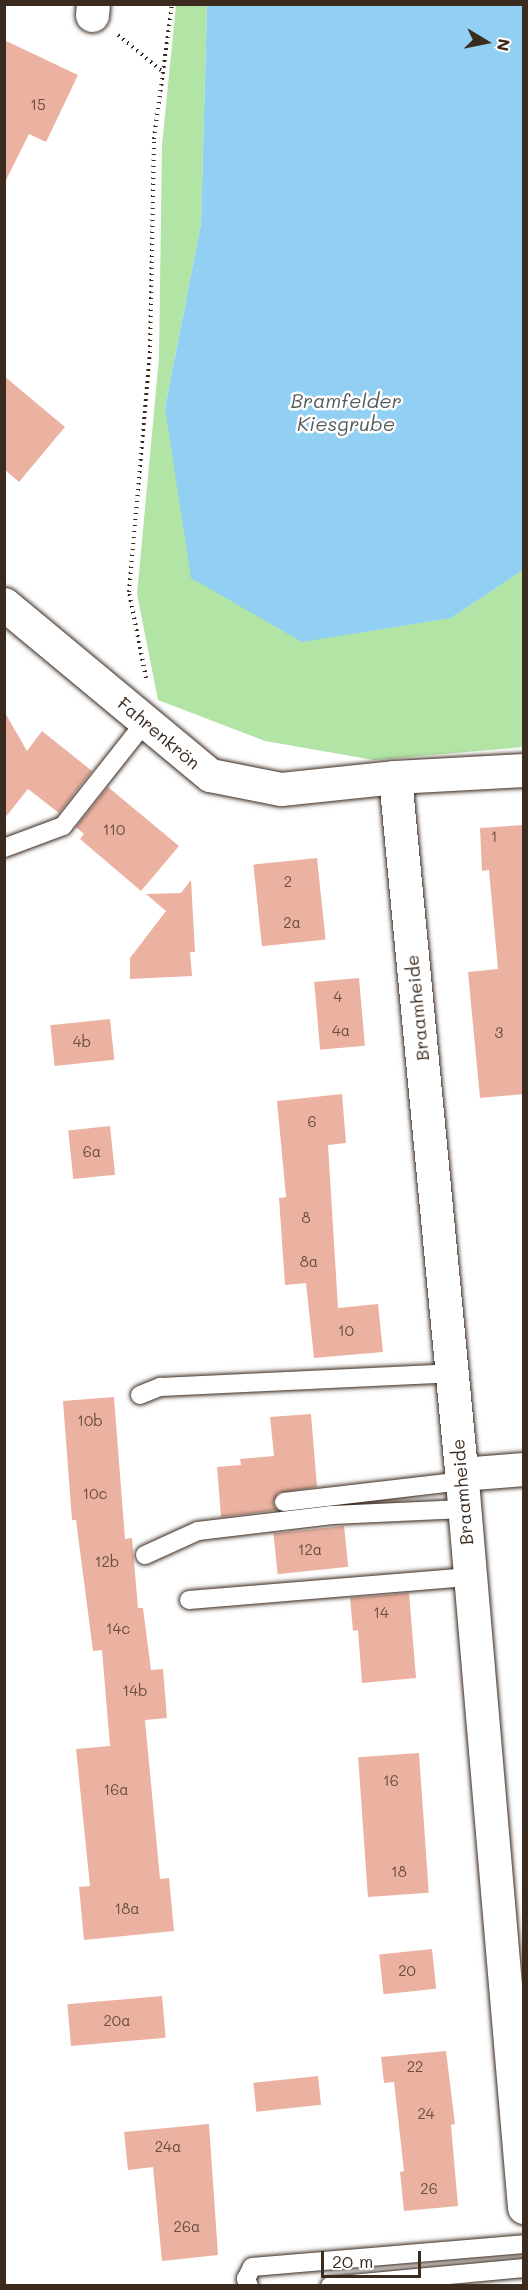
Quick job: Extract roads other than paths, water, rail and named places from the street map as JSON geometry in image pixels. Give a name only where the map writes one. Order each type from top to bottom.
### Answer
[{"type":"street","name":"Fahrenkrön","points":[[4,604],[210,775],[281,789],[395,777],[524,770]]},
{"type":"street","name":"Braamheide","points":[[395,777],[452,1373],[524,2206]]},
{"type":"street","points":[[462,1488],[524,1469]]},
{"type":"lane","points":[[4,848],[63,826],[146,722]]},
{"type":"lane","points":[[140,1395],[160,1387],[452,1373]]},
{"type":"lane","points":[[284,1502],[462,1488]]},
{"type":"lane","points":[[145,1555],[198,1531],[332,1515],[462,1488]]},
{"type":"lane","points":[[189,1600],[470,1577]]},
{"type":"lane","points":[[249,2286],[246,2279],[252,2267],[524,2244]]},
{"type":"lane","points":[[330,2286],[524,2268]]},
{"type":"water","name":"Bramfelder Kiesgrube","points":[[207,5],[523,5],[523,570],[451,618],[302,642],[191,578],[165,408],[201,224]]}]
